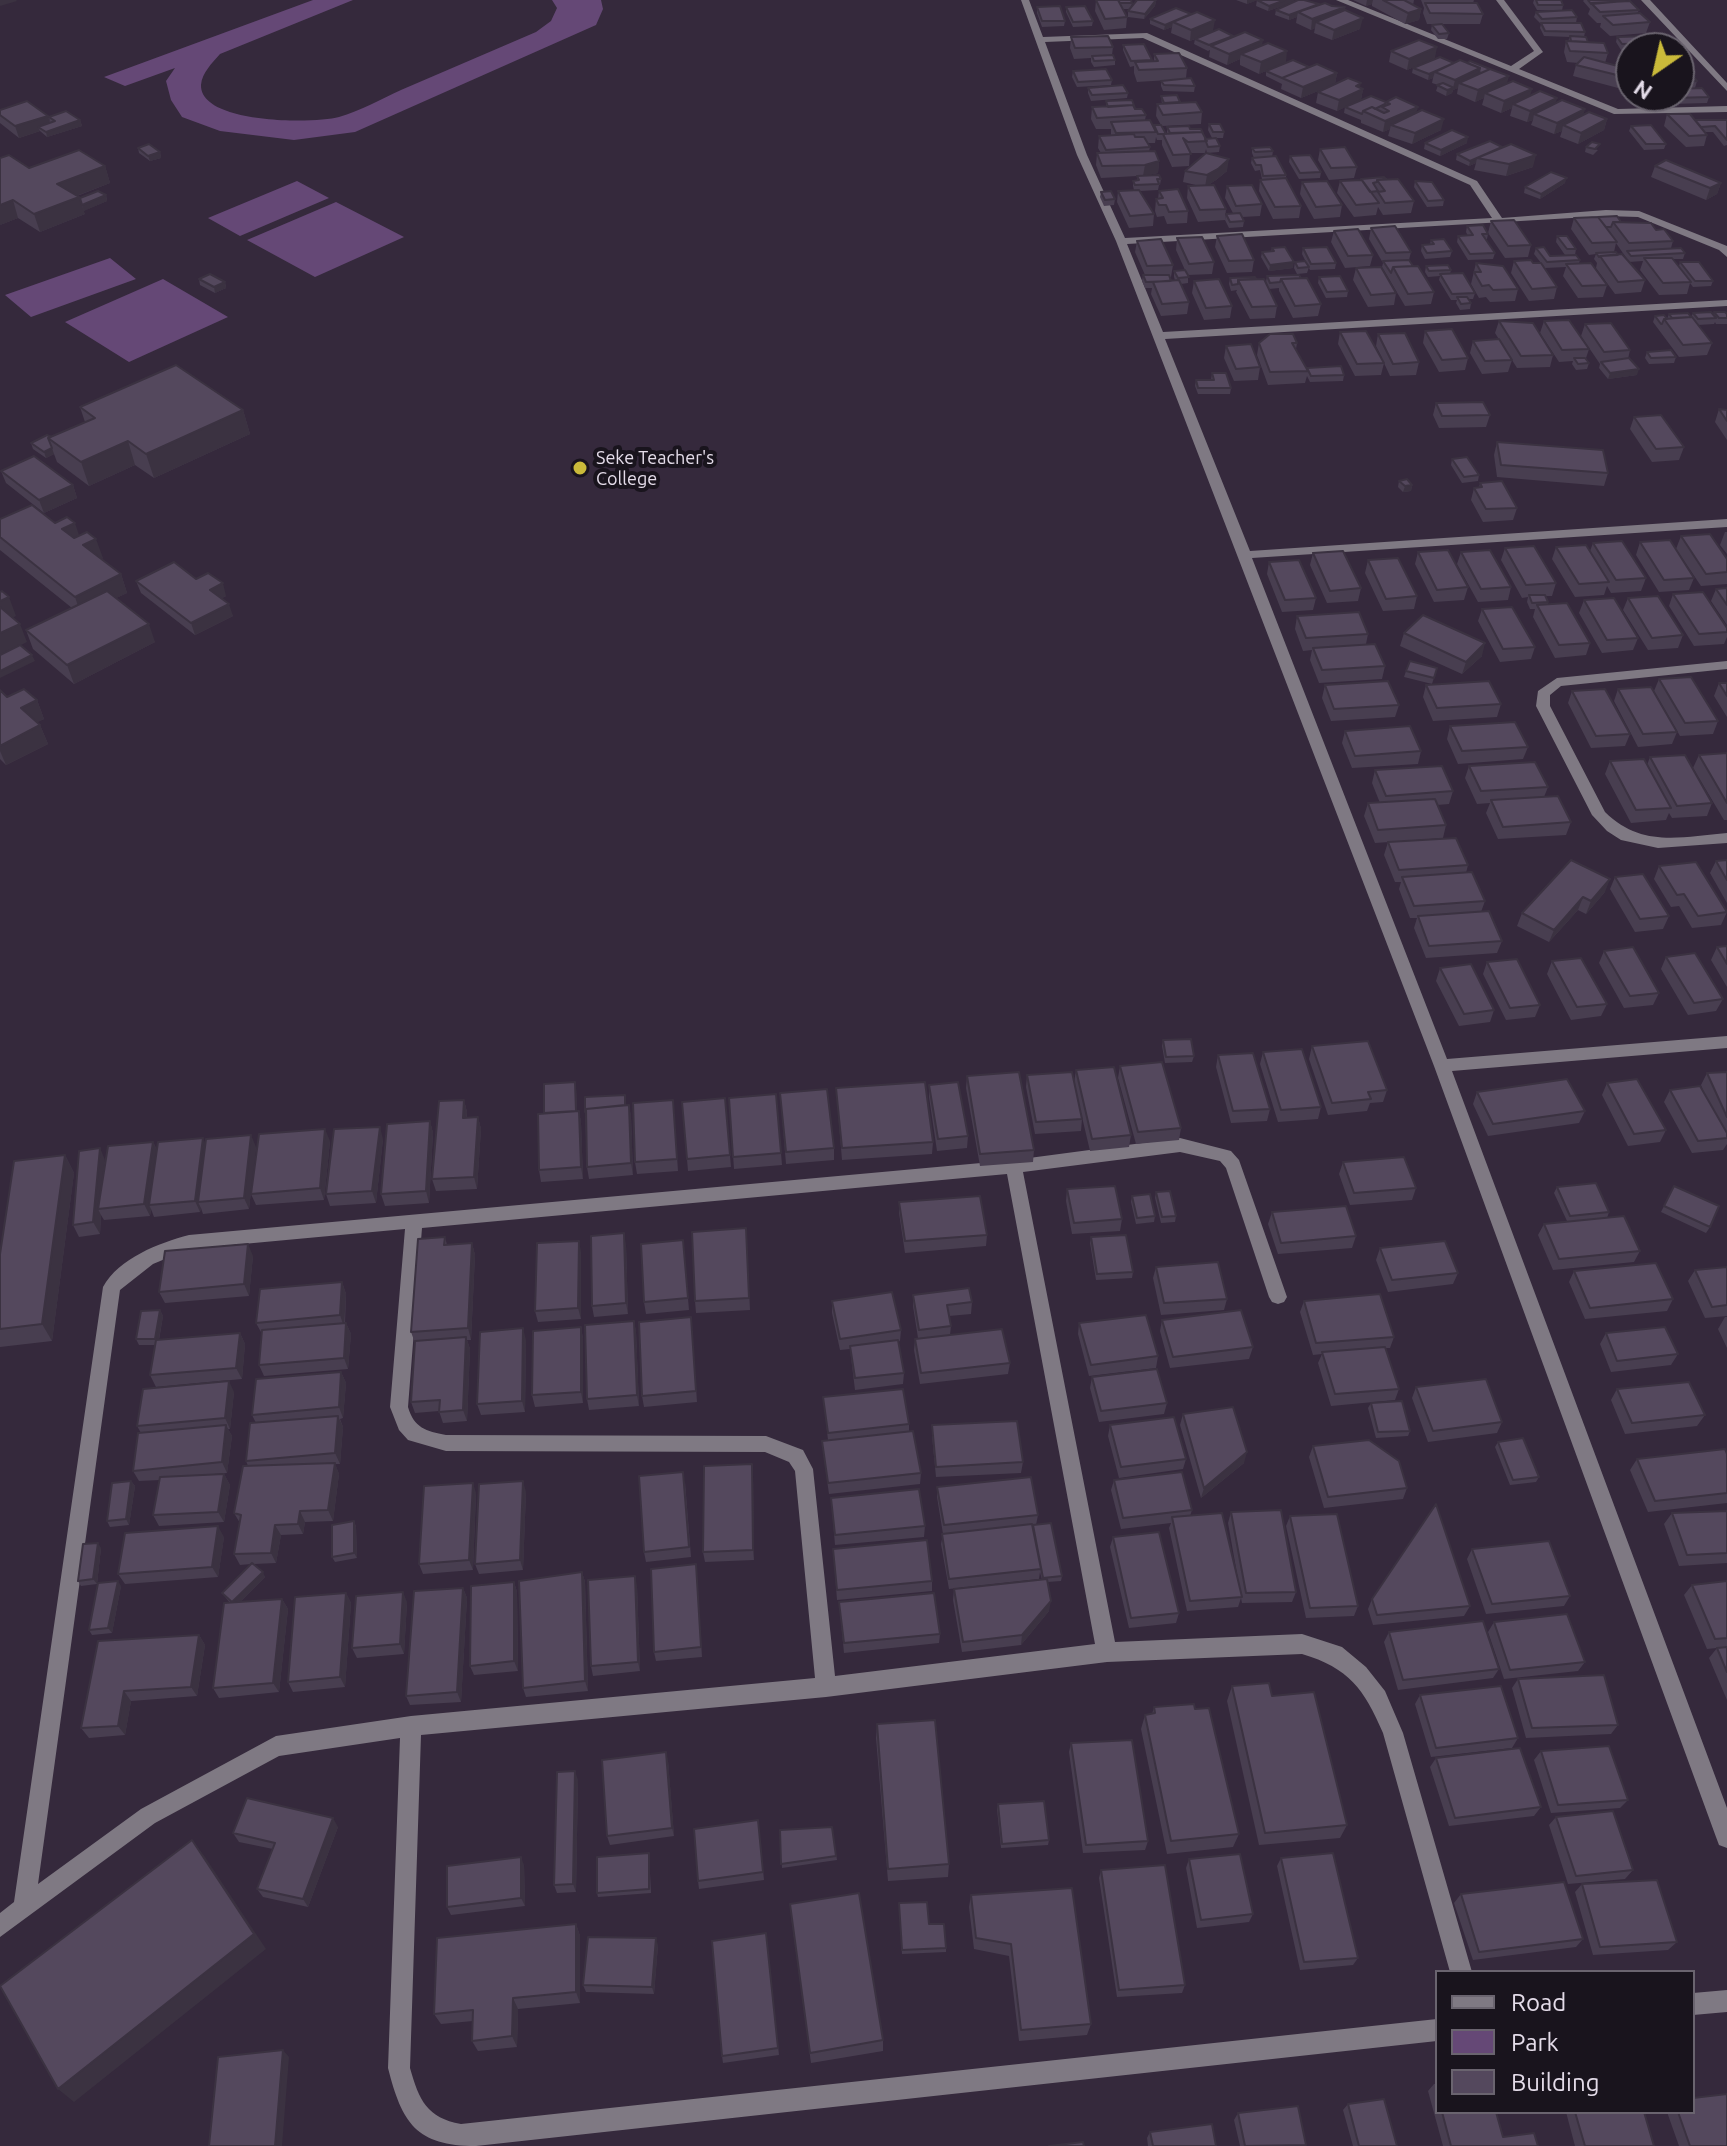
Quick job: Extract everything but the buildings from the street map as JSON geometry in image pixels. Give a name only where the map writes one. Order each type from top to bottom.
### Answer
[{"type":"street","points":[[1025,0],[1082,155],[1121,241],[1442,1066],[1727,1837]]},
{"type":"street","points":[[1340,0],[1617,112],[1727,109]]},
{"type":"street","points":[[1500,0],[1539,52],[1511,70]]},
{"type":"street","points":[[1645,0],[1727,88]]},
{"type":"street","points":[[1041,40],[1144,35],[1474,183],[1499,221]]},
{"type":"street","points":[[1121,241],[1606,213],[1639,214],[1723,248],[1727,254]]},
{"type":"street","points":[[1156,336],[1727,303]]},
{"type":"street","points":[[1245,555],[1727,523]]},
{"type":"street","points":[[1727,665],[1557,682],[1543,694],[1543,706],[1599,815],[1611,830],[1642,843],[1727,838]]},
{"type":"street","points":[[1442,1066],[1727,1042]]},
{"type":"street","points":[[24,1907],[112,1287],[133,1266],[161,1248],[189,1242],[414,1220],[1014,1167],[1180,1145],[1225,1156],[1233,1165],[1278,1297]]},
{"type":"street","points":[[1014,1167],[1107,1652]]},
{"type":"street","points":[[414,1220],[399,1407],[403,1424],[416,1436],[446,1443],[766,1444],[796,1456],[804,1469],[826,1687]]},
{"type":"street","points":[[0,1926],[148,1816],[276,1746],[411,1726],[826,1687],[1107,1652],[1302,1644],[1335,1654],[1359,1674],[1378,1698],[1393,1733],[1460,1970]]},
{"type":"street","points":[[411,1726],[399,2068],[407,2100],[424,2122],[442,2134],[477,2135],[1435,2030]]},
{"type":"street","points":[[1695,2004],[1727,2001]]},
{"type":"green space","points":[[313,0],[353,0],[220,54],[202,81],[206,98],[218,107],[260,118],[306,120],[339,117],[536,32],[551,21],[557,8],[552,0],[601,0],[603,9],[596,25],[355,132],[294,140],[220,131],[182,117],[171,100],[166,81],[175,68],[125,86],[104,77]]},
{"type":"green space","points":[[297,181],[329,198],[240,236],[208,218]]},
{"type":"green space","points":[[336,202],[404,237],[315,277],[247,240]]},
{"type":"green space","points":[[110,258],[136,279],[31,317],[5,295]]},
{"type":"green space","points":[[163,279],[228,317],[129,362],[65,322]]},
{"type":"place","name":"Seke Teacher's College","points":[[580,468]]}]
